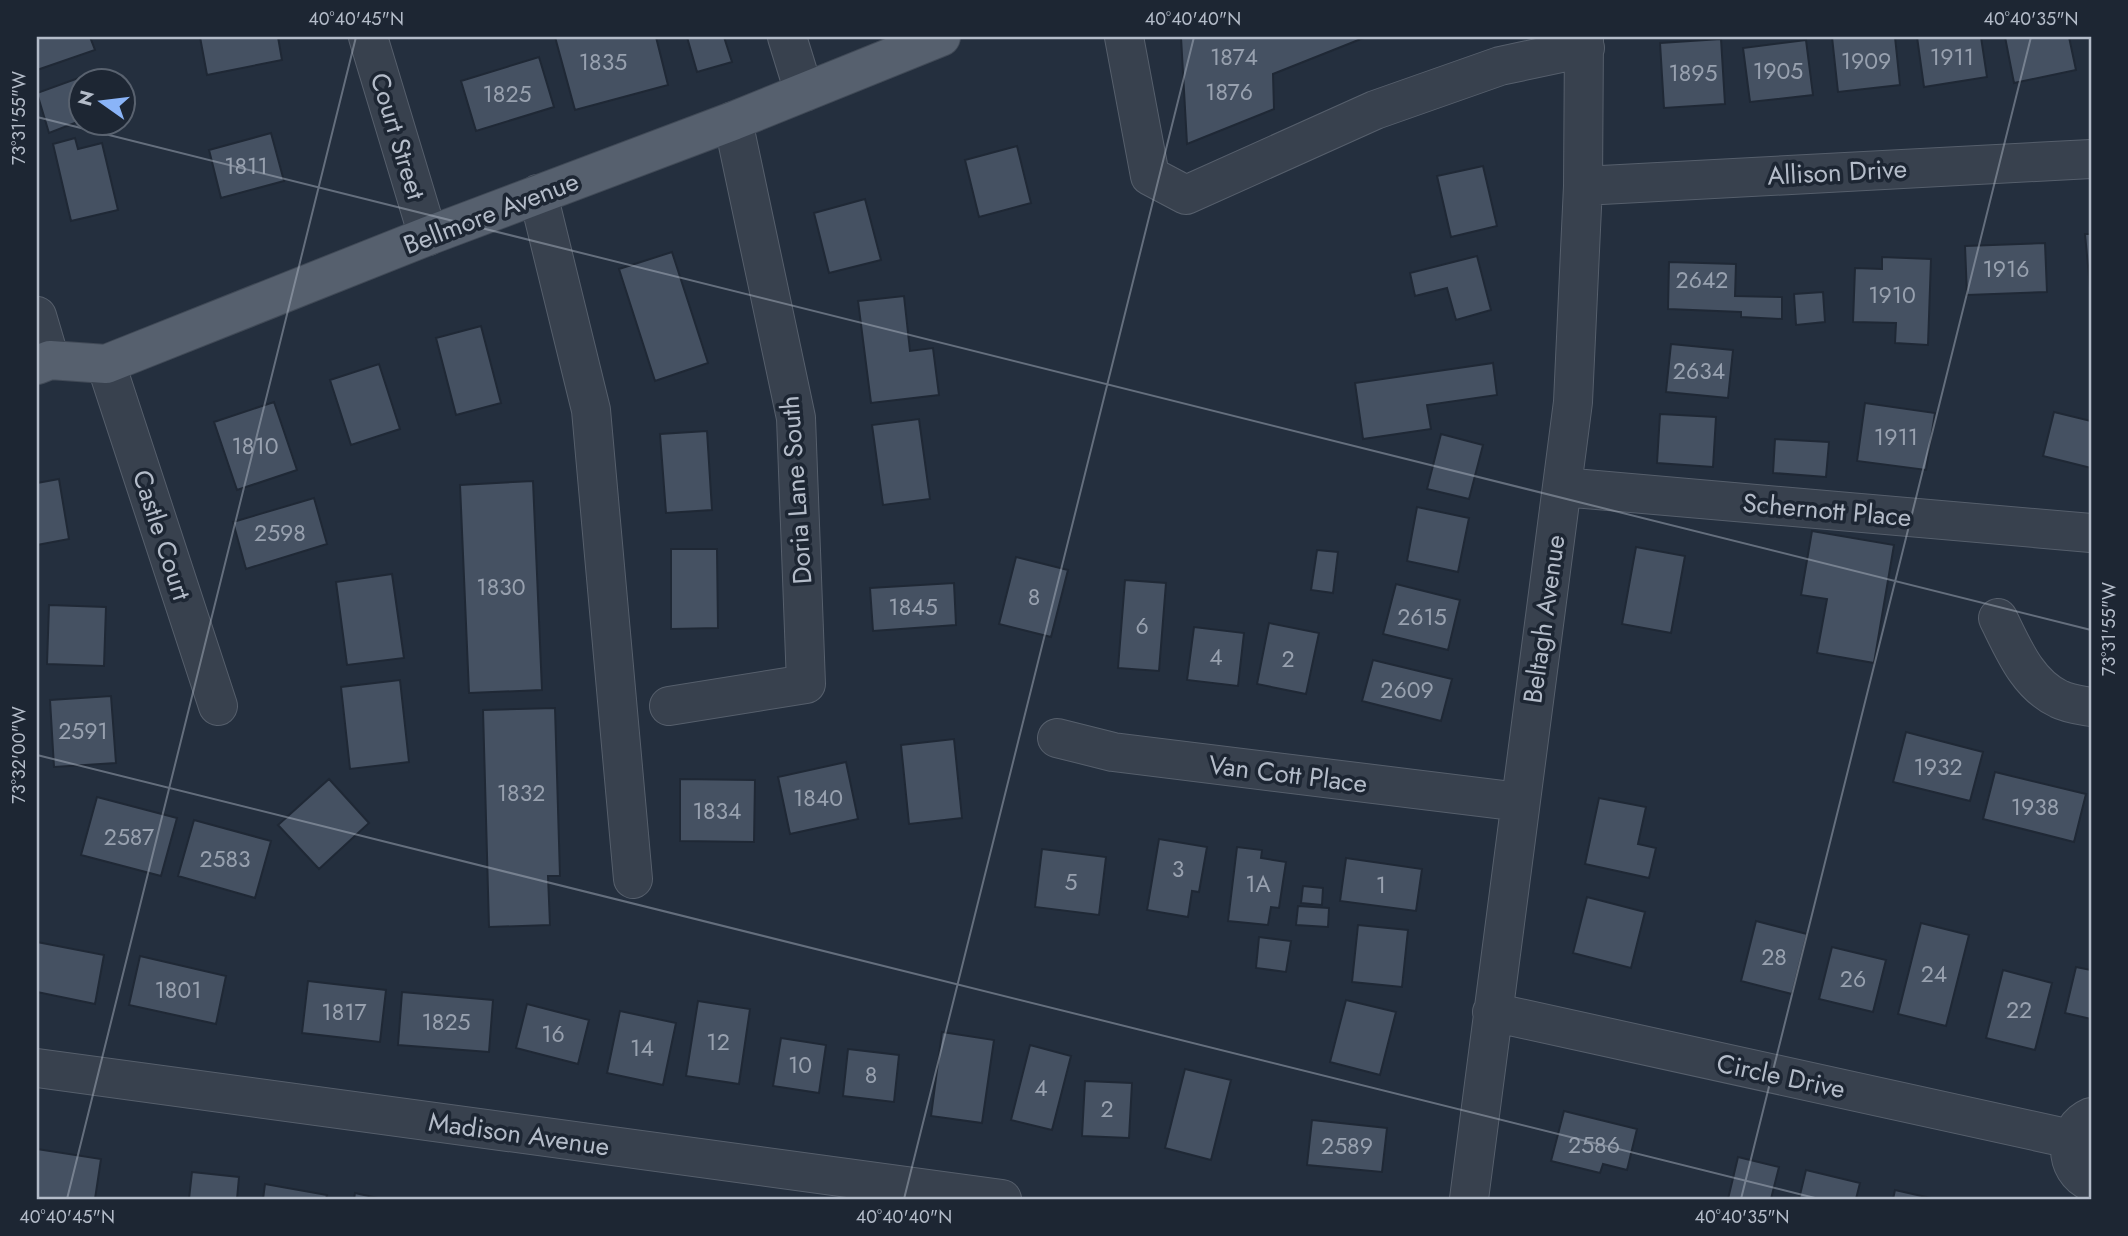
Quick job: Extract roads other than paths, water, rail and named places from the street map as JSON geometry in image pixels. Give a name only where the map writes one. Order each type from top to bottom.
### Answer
[{"type":"main road","name":"Bellmore Avenue","points":[[43,362],[106,364],[428,236],[733,121],[941,37]]},
{"type":"street","name":"Court Street","points":[[368,37],[428,236]]},
{"type":"street","points":[[787,37],[804,92]]},
{"type":"street","points":[[1124,37],[1150,176],[1186,195],[1375,110],[1500,66],[1585,42]]},
{"type":"street","name":"Beltagh Avenue","points":[[1469,1199],[1573,402],[1583,186],[1585,42]]},
{"type":"street","name":"Doria Lane South","points":[[669,706],[806,684],[796,418],[733,121]]},
{"type":"street","name":"Allison Drive","points":[[1583,186],[2091,159]]},
{"type":"street","points":[[538,194],[591,410],[633,879]]},
{"type":"street","points":[[37,316],[43,362]]},
{"type":"street","name":"Castle Court","points":[[106,364],[218,706]]},
{"type":"street","name":"Schernott Place","points":[[1562,487],[2091,533]]},
{"type":"street","points":[[1998,618],[2021,662],[2039,687],[2061,700],[2091,707]]},
{"type":"street","name":"Van Cott Place","points":[[1057,738],[1113,752],[1520,802]]},
{"type":"street","name":"Circle Drive","points":[[1492,1012],[2081,1128],[2069,1151],[2077,1172],[2091,1182]]},
{"type":"street","name":"Madison Avenue","points":[[37,1068],[1002,1199]]}]
